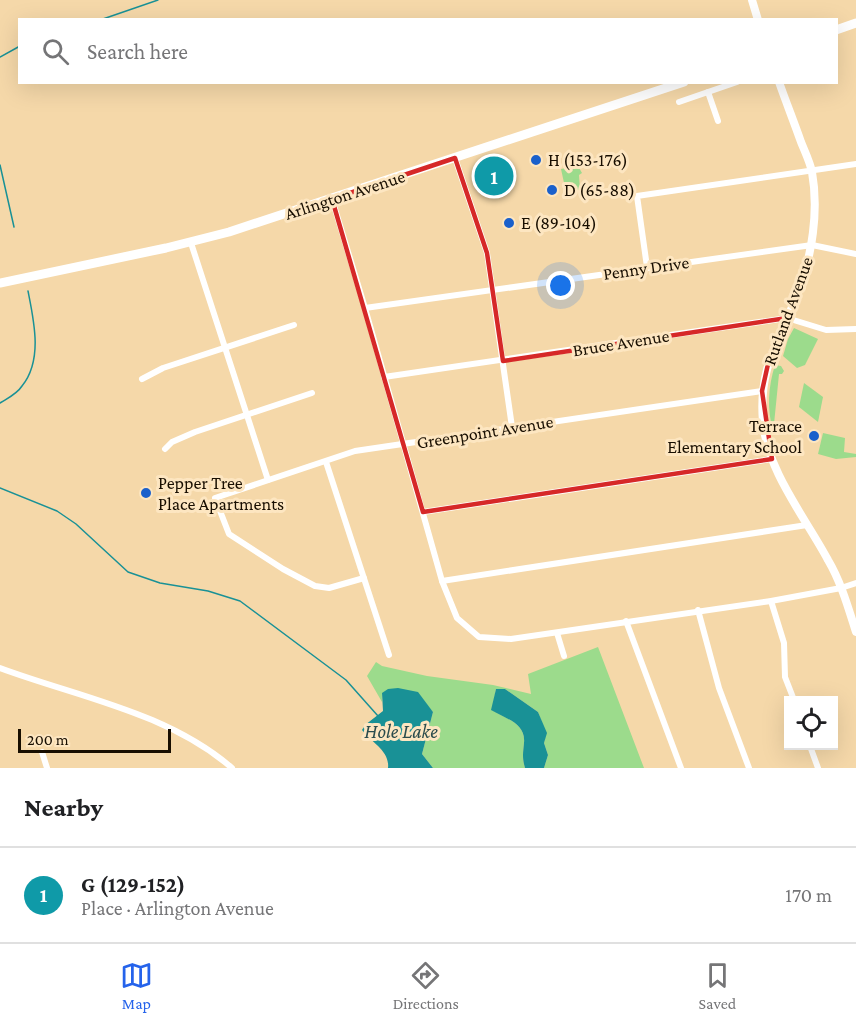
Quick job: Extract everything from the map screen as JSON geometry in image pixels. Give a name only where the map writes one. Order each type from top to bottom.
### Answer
[{"type":"main road","points":[[838,30],[856,23]]},
{"type":"main road","name":"Arlington Avenue","points":[[0,283],[191,243],[251,226],[678,84]]},
{"type":"street","points":[[752,0],[757,18]]},
{"type":"street","points":[[679,102],[731,84]]},
{"type":"street","name":"Rutland Avenue","points":[[780,84],[812,171],[814,212],[812,245],[799,291],[770,355],[762,392],[763,423],[772,459],[807,525],[829,560],[856,632]]},
{"type":"street","points":[[708,92],[718,120]]},
{"type":"street","points":[[455,158],[486,248],[512,427]]},
{"type":"street","points":[[647,267],[636,196],[856,164]]},
{"type":"street","points":[[332,199],[442,581],[457,618],[478,637],[511,639],[557,633],[698,610],[771,601],[856,583]]},
{"type":"street","points":[[191,243],[268,480]]},
{"type":"street","name":"Penny Drive","points":[[365,308],[812,245],[856,254]]},
{"type":"street","name":"Bruce Avenue","points":[[384,378],[787,318],[826,330],[856,329]]},
{"type":"street","points":[[142,379],[163,368],[294,325]]},
{"type":"street","name":"Greenpoint Avenue","points":[[364,578],[329,588],[315,586],[283,569],[229,534],[215,498],[355,451],[762,392]]},
{"type":"street","points":[[165,449],[171,442],[195,432],[312,393]]},
{"type":"street","points":[[423,512],[772,459]]},
{"type":"street","points":[[326,462],[389,655]]},
{"type":"street","points":[[442,581],[807,525]]},
{"type":"street","points":[[771,601],[784,643],[785,677],[792,696]]},
{"type":"street","points":[[698,610],[719,688],[749,768]]},
{"type":"street","points":[[626,621],[681,768]]},
{"type":"street","points":[[557,633],[564,656]]},
{"type":"street","points":[[0,668],[158,722],[205,748],[232,768]]},
{"type":"street","points":[[811,750],[818,768]]},
{"type":"street","points":[[42,752],[47,768]]},
{"type":"highlighted area","points":[[455,158],[487,253],[503,361],[787,318],[770,355],[762,391],[772,459],[423,512],[332,199]]},
{"type":"green space","points":[[578,166],[582,173],[579,175],[580,190],[566,192],[561,169]]},
{"type":"green space","points":[[794,328],[818,339],[805,365],[797,368],[783,356]]},
{"type":"green space","points":[[775,365],[781,366],[784,371],[779,374],[774,424],[778,426],[778,429],[773,431],[769,398]]},
{"type":"green space","points":[[804,383],[823,397],[818,422],[799,407]]},
{"type":"green space","points":[[823,433],[845,438],[844,452],[856,454],[856,457],[836,459],[818,454]]},
{"type":"green space","points":[[598,647],[644,768],[544,768],[548,755],[544,743],[546,733],[538,712],[505,689],[496,689],[492,710],[514,722],[522,731],[525,768],[433,768],[422,754],[433,712],[425,703],[382,693],[382,702],[367,676],[376,662],[382,666],[427,676],[493,685],[531,694],[528,674]]},
{"type":"water","name":"Hole Lake","points":[[398,688],[418,692],[433,712],[422,754],[433,768],[388,768],[383,752],[362,730],[383,711],[382,693],[388,689]]},
{"type":"water","points":[[496,689],[505,689],[538,712],[547,733],[544,743],[548,755],[544,768],[525,768],[522,731],[514,722],[491,710]]},
{"type":"waterway","points":[[106,18],[158,0]]},
{"type":"waterway","points":[[0,57],[18,47]]},
{"type":"waterway","points":[[0,165],[14,227]]},
{"type":"waterway","points":[[0,403],[20,389],[29,376],[33,364],[35,340],[28,291]]},
{"type":"waterway","points":[[0,488],[57,511],[76,524],[128,572],[160,583],[208,591],[240,601],[346,680],[378,716]]},
{"type":"place","name":"H (153-176)","points":[[536,160]]},
{"type":"place","name":"G (129-152)","points":[[494,176]]},
{"type":"place","name":"D (65-88)","points":[[552,190]]},
{"type":"place","name":"E (89-104)","points":[[509,223]]},
{"type":"place","name":"Terrace Elementary School","points":[[814,436]]},
{"type":"place","name":"Pepper Tree Place Apartments","points":[[146,493]]}]
